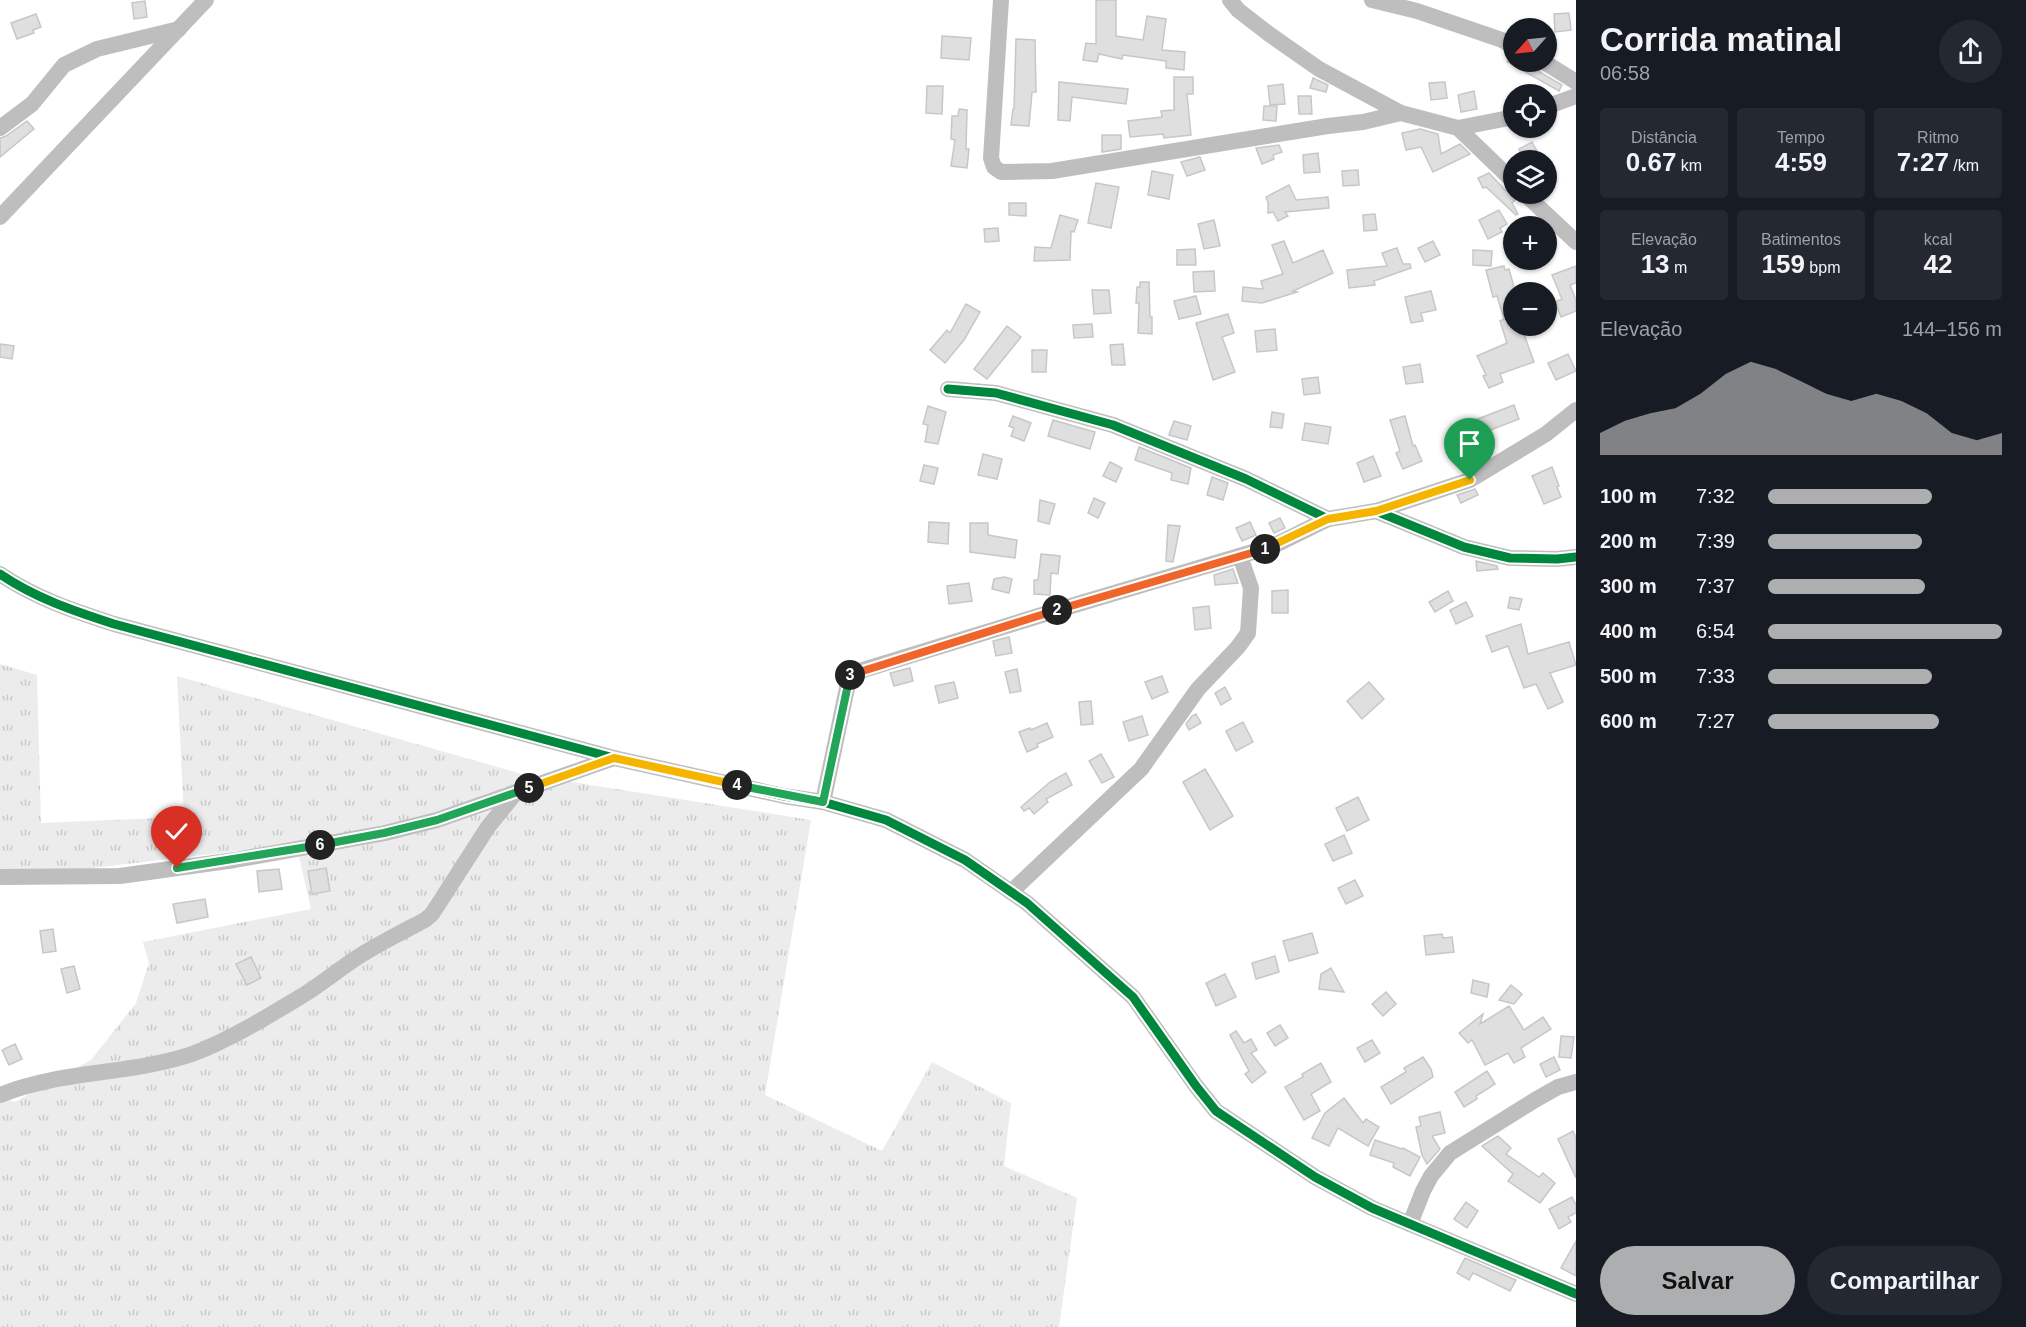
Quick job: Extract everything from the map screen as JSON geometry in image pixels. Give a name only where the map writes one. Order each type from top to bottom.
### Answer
[{"type":"street","points":[[0,217],[206,0]]},
{"type":"street","points":[[1001,0],[991,158],[994,167],[1001,172],[1052,171],[1363,122],[1401,113]]},
{"type":"street","points":[[1230,0],[1238,10],[1319,69],[1401,113],[1458,128],[1503,119]]},
{"type":"street","points":[[1372,0],[1417,12],[1503,40]]},
{"type":"street","points":[[0,128],[32,104],[64,65],[97,49],[179,29]]},
{"type":"street","points":[[1557,70],[1576,82]]},
{"type":"street","points":[[1557,103],[1576,96]]},
{"type":"street","points":[[1458,128],[1503,171]]},
{"type":"street","points":[[1536,204],[1576,242]]},
{"type":"street","points":[[948,389],[996,393],[1113,425],[1246,479],[1328,519]]},
{"type":"street","points":[[823,802],[850,674],[1273,546],[1328,519],[1376,511],[1470,480],[1546,434],[1576,410]]},
{"type":"street","points":[[1376,511],[1464,547],[1510,558],[1557,559],[1576,556]]},
{"type":"street","points":[[1011,891],[1141,769],[1198,689],[1238,647],[1248,633],[1251,588],[1239,556]]},
{"type":"street","points":[[0,574],[20,588],[65,608],[114,624],[614,758],[784,796],[823,802],[886,820],[966,860],[1027,903],[1133,998],[1200,1093],[1216,1111],[1315,1177],[1371,1208],[1576,1294]]},
{"type":"street","points":[[0,877],[120,876],[235,860],[384,833],[437,820],[614,758]]},
{"type":"street","points":[[0,1095],[42,1082],[148,1066],[190,1054],[215,1044],[305,993],[362,955],[432,914],[488,827],[514,794]]},
{"type":"street","points":[[1410,1224],[1431,1176],[1450,1153],[1558,1087],[1576,1082]]},
{"type":"green space","points":[[0,664],[37,675],[41,823],[184,817],[177,676],[522,774],[811,820],[765,1095],[882,1151],[932,1062],[1011,1103],[1004,1166],[1077,1198],[1059,1327],[0,1327],[0,1097],[15,1102],[91,1060],[136,1003],[149,963],[143,942],[311,909],[296,844],[0,879]]},
{"type":"building","points":[[1096,0],[1116,0],[1116,36],[1143,40],[1147,16],[1166,19],[1162,50],[1185,52],[1184,70],[1166,68],[1166,61],[1123,55],[1122,59],[1099,54],[1097,62],[1083,60],[1086,43],[1096,44]]},
{"type":"building","points":[[145,1],[147,17],[134,19],[132,3]]},
{"type":"building","points":[[1569,13],[1571,30],[1557,32],[1557,18],[1554,18],[1554,14]]},
{"type":"building","points":[[36,14],[41,27],[33,30],[34,33],[17,39],[11,23]]},
{"type":"building","points":[[942,36],[971,38],[969,60],[941,58]]},
{"type":"building","points":[[1016,39],[1035,40],[1036,92],[1032,92],[1029,126],[1011,125],[1014,109]]},
{"type":"building","points":[[1526,72],[1540,72],[1562,85],[1559,91],[1557,84],[1547,84]]},
{"type":"building","points":[[1174,77],[1193,77],[1193,94],[1187,94],[1191,135],[1164,138],[1163,134],[1130,137],[1128,121],[1162,117],[1161,111],[1174,110]]},
{"type":"building","points":[[1313,78],[1328,85],[1326,92],[1310,88]]},
{"type":"building","points":[[1059,82],[1128,89],[1126,104],[1072,97],[1070,121],[1058,120]]},
{"type":"building","points":[[1445,82],[1447,98],[1431,100],[1429,83]]},
{"type":"building","points":[[1283,84],[1285,104],[1270,105],[1268,86]]},
{"type":"building","points":[[927,86],[943,86],[942,114],[926,113]]},
{"type":"building","points":[[1474,91],[1477,109],[1461,112],[1458,95]]},
{"type":"building","points":[[1298,96],[1311,96],[1312,114],[1299,114]]},
{"type":"building","points":[[1264,106],[1277,106],[1276,121],[1263,120]]},
{"type":"building","points":[[959,109],[967,110],[966,149],[969,149],[967,168],[951,166],[955,140],[951,139],[952,116],[958,116]]},
{"type":"building","points":[[27,121],[34,129],[0,157],[0,138]]},
{"type":"building","points":[[1420,129],[1438,134],[1441,154],[1460,144],[1470,154],[1433,172],[1421,147],[1406,150],[1402,133]]},
{"type":"building","points":[[1102,135],[1121,135],[1121,149],[1102,152]]},
{"type":"building","points":[[1532,142],[1536,150],[1520,150]]},
{"type":"building","points":[[1279,145],[1282,152],[1273,155],[1274,159],[1262,164],[1256,148]]},
{"type":"building","points":[[1318,153],[1320,172],[1304,173],[1303,155]]},
{"type":"building","points":[[1200,157],[1205,170],[1187,176],[1181,162]]},
{"type":"building","points":[[1358,170],[1359,185],[1343,186],[1342,171]]},
{"type":"building","points":[[1152,171],[1173,175],[1169,199],[1148,195]]},
{"type":"building","points":[[1489,173],[1503,188],[1503,203],[1486,187],[1483,188],[1478,178]]},
{"type":"building","points":[[1096,183],[1119,187],[1111,228],[1088,223]]},
{"type":"building","points":[[1289,185],[1296,200],[1328,197],[1329,208],[1285,212],[1288,216],[1278,221],[1273,212],[1268,213],[1266,197]]},
{"type":"building","points":[[1009,203],[1026,203],[1026,216],[1009,215]]},
{"type":"building","points":[[1504,204],[1513,204],[1518,214],[1516,215]]},
{"type":"building","points":[[1499,210],[1503,217],[1503,226],[1500,228],[1502,232],[1488,239],[1479,220]]},
{"type":"building","points":[[1375,214],[1377,230],[1364,231],[1363,215]]},
{"type":"building","points":[[1060,215],[1078,220],[1074,232],[1071,231],[1070,260],[1034,261],[1035,247],[1051,248]]},
{"type":"building","points":[[1214,220],[1220,246],[1204,249],[1198,224]]},
{"type":"building","points":[[998,228],[999,241],[985,242],[984,229]]},
{"type":"building","points":[[1284,241],[1293,263],[1323,250],[1333,273],[1293,291],[1297,292],[1262,303],[1242,301],[1243,287],[1263,289],[1261,281],[1283,274],[1272,245]]},
{"type":"building","points":[[1433,241],[1440,255],[1425,262],[1418,248]]},
{"type":"building","points":[[1397,248],[1403,264],[1410,264],[1411,268],[1374,281],[1375,285],[1349,288],[1347,270],[1387,266],[1382,253]]},
{"type":"building","points":[[1195,249],[1196,265],[1177,265],[1177,250]]},
{"type":"building","points":[[1473,250],[1492,251],[1491,266],[1473,265]]},
{"type":"building","points":[[1503,266],[1503,270],[1509,270],[1513,282],[1503,282],[1503,316],[1497,296],[1493,297],[1486,270]]},
{"type":"building","points":[[1576,266],[1576,283],[1570,285],[1576,300],[1576,311],[1561,317],[1557,301],[1562,299],[1557,282],[1552,275]]},
{"type":"building","points":[[1214,271],[1215,291],[1194,292],[1193,272]]},
{"type":"building","points":[[1140,282],[1149,282],[1152,334],[1138,333],[1139,303],[1136,303],[1137,287],[1140,287]]},
{"type":"building","points":[[1092,290],[1109,290],[1111,313],[1094,314]]},
{"type":"building","points":[[1431,291],[1436,310],[1421,313],[1423,321],[1411,323],[1405,297]]},
{"type":"building","points":[[1196,296],[1201,314],[1179,319],[1174,301]]},
{"type":"building","points":[[966,304],[980,312],[964,340],[945,363],[930,350],[947,330],[950,333]]},
{"type":"building","points":[[1228,314],[1234,333],[1222,337],[1235,372],[1213,380],[1196,323]]},
{"type":"building","points":[[1092,324],[1093,337],[1074,338],[1073,325]]},
{"type":"building","points":[[1007,326],[1021,337],[987,379],[974,369]]},
{"type":"building","points":[[1275,329],[1277,350],[1257,352],[1255,331]]},
{"type":"building","points":[[1505,336],[1525,336],[1534,362],[1500,374],[1503,382],[1489,388],[1477,356],[1507,343]]},
{"type":"building","points":[[0,344],[14,346],[12,359],[0,357]]},
{"type":"building","points":[[1123,344],[1125,365],[1112,365],[1110,345]]},
{"type":"building","points":[[1032,350],[1047,350],[1046,372],[1032,372]]},
{"type":"building","points":[[1568,354],[1576,371],[1556,380],[1548,363]]},
{"type":"building","points":[[1420,364],[1423,382],[1406,384],[1403,367]]},
{"type":"building","points":[[1318,377],[1320,393],[1304,395],[1302,379]]},
{"type":"building","points":[[1514,405],[1519,419],[1480,434],[1475,420]]},
{"type":"building","points":[[928,406],[946,412],[938,444],[925,442],[928,425],[923,424]]},
{"type":"building","points":[[1272,412],[1284,414],[1282,428],[1270,427]]},
{"type":"building","points":[[1013,416],[1031,423],[1024,441],[1011,436],[1014,428],[1009,426]]},
{"type":"building","points":[[1405,416],[1413,446],[1415,445],[1422,461],[1403,469],[1396,453],[1400,451],[1390,420]]},
{"type":"building","points":[[1053,420],[1095,432],[1090,449],[1048,436]]},
{"type":"building","points":[[1174,421],[1191,426],[1187,440],[1169,435]]},
{"type":"building","points":[[1305,423],[1331,427],[1328,444],[1302,440]]},
{"type":"building","points":[[1139,447],[1191,468],[1188,484],[1171,480],[1172,473],[1135,460]]},
{"type":"building","points":[[983,454],[1002,459],[997,479],[978,475]]},
{"type":"building","points":[[1373,456],[1381,476],[1364,482],[1357,463]]},
{"type":"building","points":[[1110,462],[1122,468],[1116,482],[1103,476]]},
{"type":"building","points":[[924,465],[938,468],[934,484],[920,481]]},
{"type":"building","points":[[1552,467],[1561,497],[1544,504],[1532,476]]},
{"type":"building","points":[[1212,477],[1228,483],[1223,500],[1207,495]]},
{"type":"building","points":[[1475,489],[1478,495],[1461,503],[1457,495]]},
{"type":"building","points":[[1094,498],[1105,503],[1098,518],[1088,513]]},
{"type":"building","points":[[1040,500],[1055,504],[1049,524],[1038,521]]},
{"type":"building","points":[[1280,518],[1285,528],[1274,533],[1269,523]]},
{"type":"building","points":[[929,522],[949,523],[948,544],[928,542]]},
{"type":"building","points":[[1250,522],[1256,535],[1242,541],[1236,528]]},
{"type":"building","points":[[970,523],[988,523],[988,535],[1017,540],[1015,558],[970,552]]},
{"type":"building","points":[[1168,525],[1180,526],[1173,562],[1166,561]]},
{"type":"building","points":[[1041,554],[1060,556],[1058,574],[1051,573],[1050,595],[1034,594],[1034,580],[1038,580]]},
{"type":"building","points":[[1476,561],[1497,566],[1498,569],[1477,571]]},
{"type":"building","points":[[1233,569],[1238,583],[1215,585],[1214,575]]},
{"type":"building","points":[[1004,577],[1012,579],[1009,593],[992,589],[994,579]]},
{"type":"building","points":[[969,583],[972,601],[949,604],[947,586]]},
{"type":"building","points":[[1288,590],[1288,613],[1272,613],[1272,591]]},
{"type":"building","points":[[1448,591],[1453,601],[1435,612],[1429,602]]},
{"type":"building","points":[[1510,597],[1522,599],[1519,610],[1508,608]]},
{"type":"building","points":[[1466,602],[1473,616],[1456,624],[1450,610]]},
{"type":"building","points":[[1209,606],[1211,628],[1195,630],[1193,608]]},
{"type":"building","points":[[1521,624],[1528,654],[1569,642],[1576,665],[1550,673],[1563,702],[1548,709],[1536,684],[1524,688],[1508,646],[1492,652],[1486,636]]},
{"type":"building","points":[[1009,637],[1012,653],[996,656],[993,641]]},
{"type":"building","points":[[910,668],[913,681],[894,686],[890,673]]},
{"type":"building","points":[[1017,669],[1021,691],[1010,693],[1005,672]]},
{"type":"building","points":[[1162,676],[1168,692],[1152,699],[1145,682]]},
{"type":"building","points":[[954,682],[958,698],[939,703],[935,686]]},
{"type":"building","points":[[1369,682],[1384,699],[1362,719],[1347,701]]},
{"type":"building","points":[[1225,687],[1231,699],[1221,705],[1215,693]]},
{"type":"building","points":[[1091,701],[1093,724],[1081,725],[1079,702]]},
{"type":"building","points":[[1196,714],[1201,723],[1189,730],[1186,724]]},
{"type":"building","points":[[1142,716],[1148,735],[1129,741],[1123,722]]},
{"type":"building","points":[[1243,722],[1253,742],[1236,751],[1226,731]]},
{"type":"building","points":[[1047,723],[1053,737],[1037,744],[1038,747],[1027,752],[1019,732]]},
{"type":"building","points":[[1101,754],[1114,777],[1102,783],[1089,761]]},
{"type":"building","points":[[1205,769],[1233,816],[1210,830],[1183,782]]},
{"type":"building","points":[[1066,773],[1072,785],[1046,799],[1048,802],[1034,814],[1029,808],[1024,811],[1021,807],[1050,782]]},
{"type":"building","points":[[1358,797],[1369,820],[1347,831],[1336,808]]},
{"type":"building","points":[[1344,835],[1352,853],[1333,861],[1325,844]]},
{"type":"building","points":[[326,868],[330,891],[312,894],[308,871]]},
{"type":"building","points":[[279,869],[282,889],[259,892],[257,871]]},
{"type":"building","points":[[1355,880],[1363,896],[1346,904],[1338,888]]},
{"type":"building","points":[[205,899],[208,917],[177,923],[173,904]]},
{"type":"building","points":[[53,929],[56,951],[43,953],[40,931]]},
{"type":"building","points":[[1312,933],[1318,953],[1289,961],[1283,941]]},
{"type":"building","points":[[1442,934],[1443,938],[1452,937],[1454,952],[1426,955],[1424,936]]},
{"type":"building","points":[[1275,956],[1279,972],[1256,979],[1252,963]]},
{"type":"building","points":[[251,957],[261,978],[247,985],[236,964]]},
{"type":"building","points":[[74,966],[80,989],[67,993],[61,969]]},
{"type":"building","points":[[1331,968],[1344,992],[1319,989],[1321,974]]},
{"type":"building","points":[[1225,974],[1236,997],[1216,1006],[1206,983]]},
{"type":"building","points":[[1473,980],[1489,984],[1487,997],[1471,993]]},
{"type":"building","points":[[1511,985],[1522,994],[1514,1004],[1499,1000]]},
{"type":"building","points":[[1386,992],[1396,1004],[1383,1016],[1372,1004]]},
{"type":"building","points":[[1509,1006],[1524,1030],[1543,1017],[1551,1029],[1521,1048],[1525,1057],[1514,1063],[1508,1053],[1485,1065],[1472,1040],[1468,1043],[1459,1033],[1483,1014],[1480,1024]]},
{"type":"building","points":[[1280,1025],[1288,1038],[1275,1046],[1267,1033]]},
{"type":"building","points":[[1236,1031],[1244,1043],[1251,1039],[1257,1050],[1251,1053],[1266,1072],[1252,1083],[1245,1074],[1249,1071],[1230,1035]]},
{"type":"building","points":[[1561,1036],[1574,1037],[1571,1058],[1559,1057]]},
{"type":"building","points":[[1372,1040],[1380,1053],[1365,1062],[1357,1048]]},
{"type":"building","points":[[15,1044],[22,1059],[9,1065],[2,1050]]},
{"type":"building","points":[[1423,1057],[1433,1077],[1391,1104],[1381,1087],[1406,1072],[1404,1068]]},
{"type":"building","points":[[1554,1057],[1560,1070],[1546,1077],[1540,1064]]},
{"type":"building","points":[[1321,1063],[1331,1082],[1311,1094],[1320,1111],[1304,1120],[1285,1087]]},
{"type":"building","points":[[1487,1071],[1495,1084],[1464,1107],[1455,1092]]},
{"type":"building","points":[[1344,1098],[1363,1123],[1366,1119],[1379,1127],[1368,1146],[1338,1128],[1329,1146],[1312,1138],[1325,1113]]},
{"type":"building","points":[[1440,1112],[1445,1133],[1432,1136],[1440,1149],[1427,1164],[1422,1155],[1416,1127],[1421,1126],[1419,1117]]},
{"type":"building","points":[[1573,1131],[1576,1138],[1576,1178],[1558,1139]]},
{"type":"building","points":[[1498,1136],[1511,1148],[1506,1154],[1539,1177],[1543,1173],[1555,1183],[1540,1203],[1508,1181],[1513,1174],[1482,1146]]},
{"type":"building","points":[[1375,1140],[1403,1148],[1420,1157],[1410,1176],[1393,1167],[1394,1163],[1370,1155]]},
{"type":"building","points":[[1572,1197],[1576,1205],[1576,1213],[1568,1217],[1571,1222],[1559,1229],[1549,1209]]},
{"type":"building","points":[[1466,1202],[1478,1211],[1467,1228],[1454,1219]]},
{"type":"building","points":[[1576,1241],[1576,1276],[1561,1268]]},
{"type":"building","points":[[1465,1258],[1516,1280],[1510,1291],[1473,1273],[1469,1280],[1457,1273]]},
{"type":"cycle path","points":[[948,389],[996,393],[1113,425],[1246,479],[1328,519],[1376,511],[1464,547],[1510,558],[1576,557]]},
{"type":"cycle path","points":[[0,574],[41,597],[114,624],[614,758],[784,796],[823,802],[886,820],[965,860],[1027,903],[1133,997],[1216,1111],[1315,1177],[1372,1208],[1576,1294]]},
{"type":"route","points":[[177,868],[384,833],[437,820],[614,758],[784,796],[823,802],[850,674],[1273,546],[1328,519],[1376,511],[1470,480]]}]
